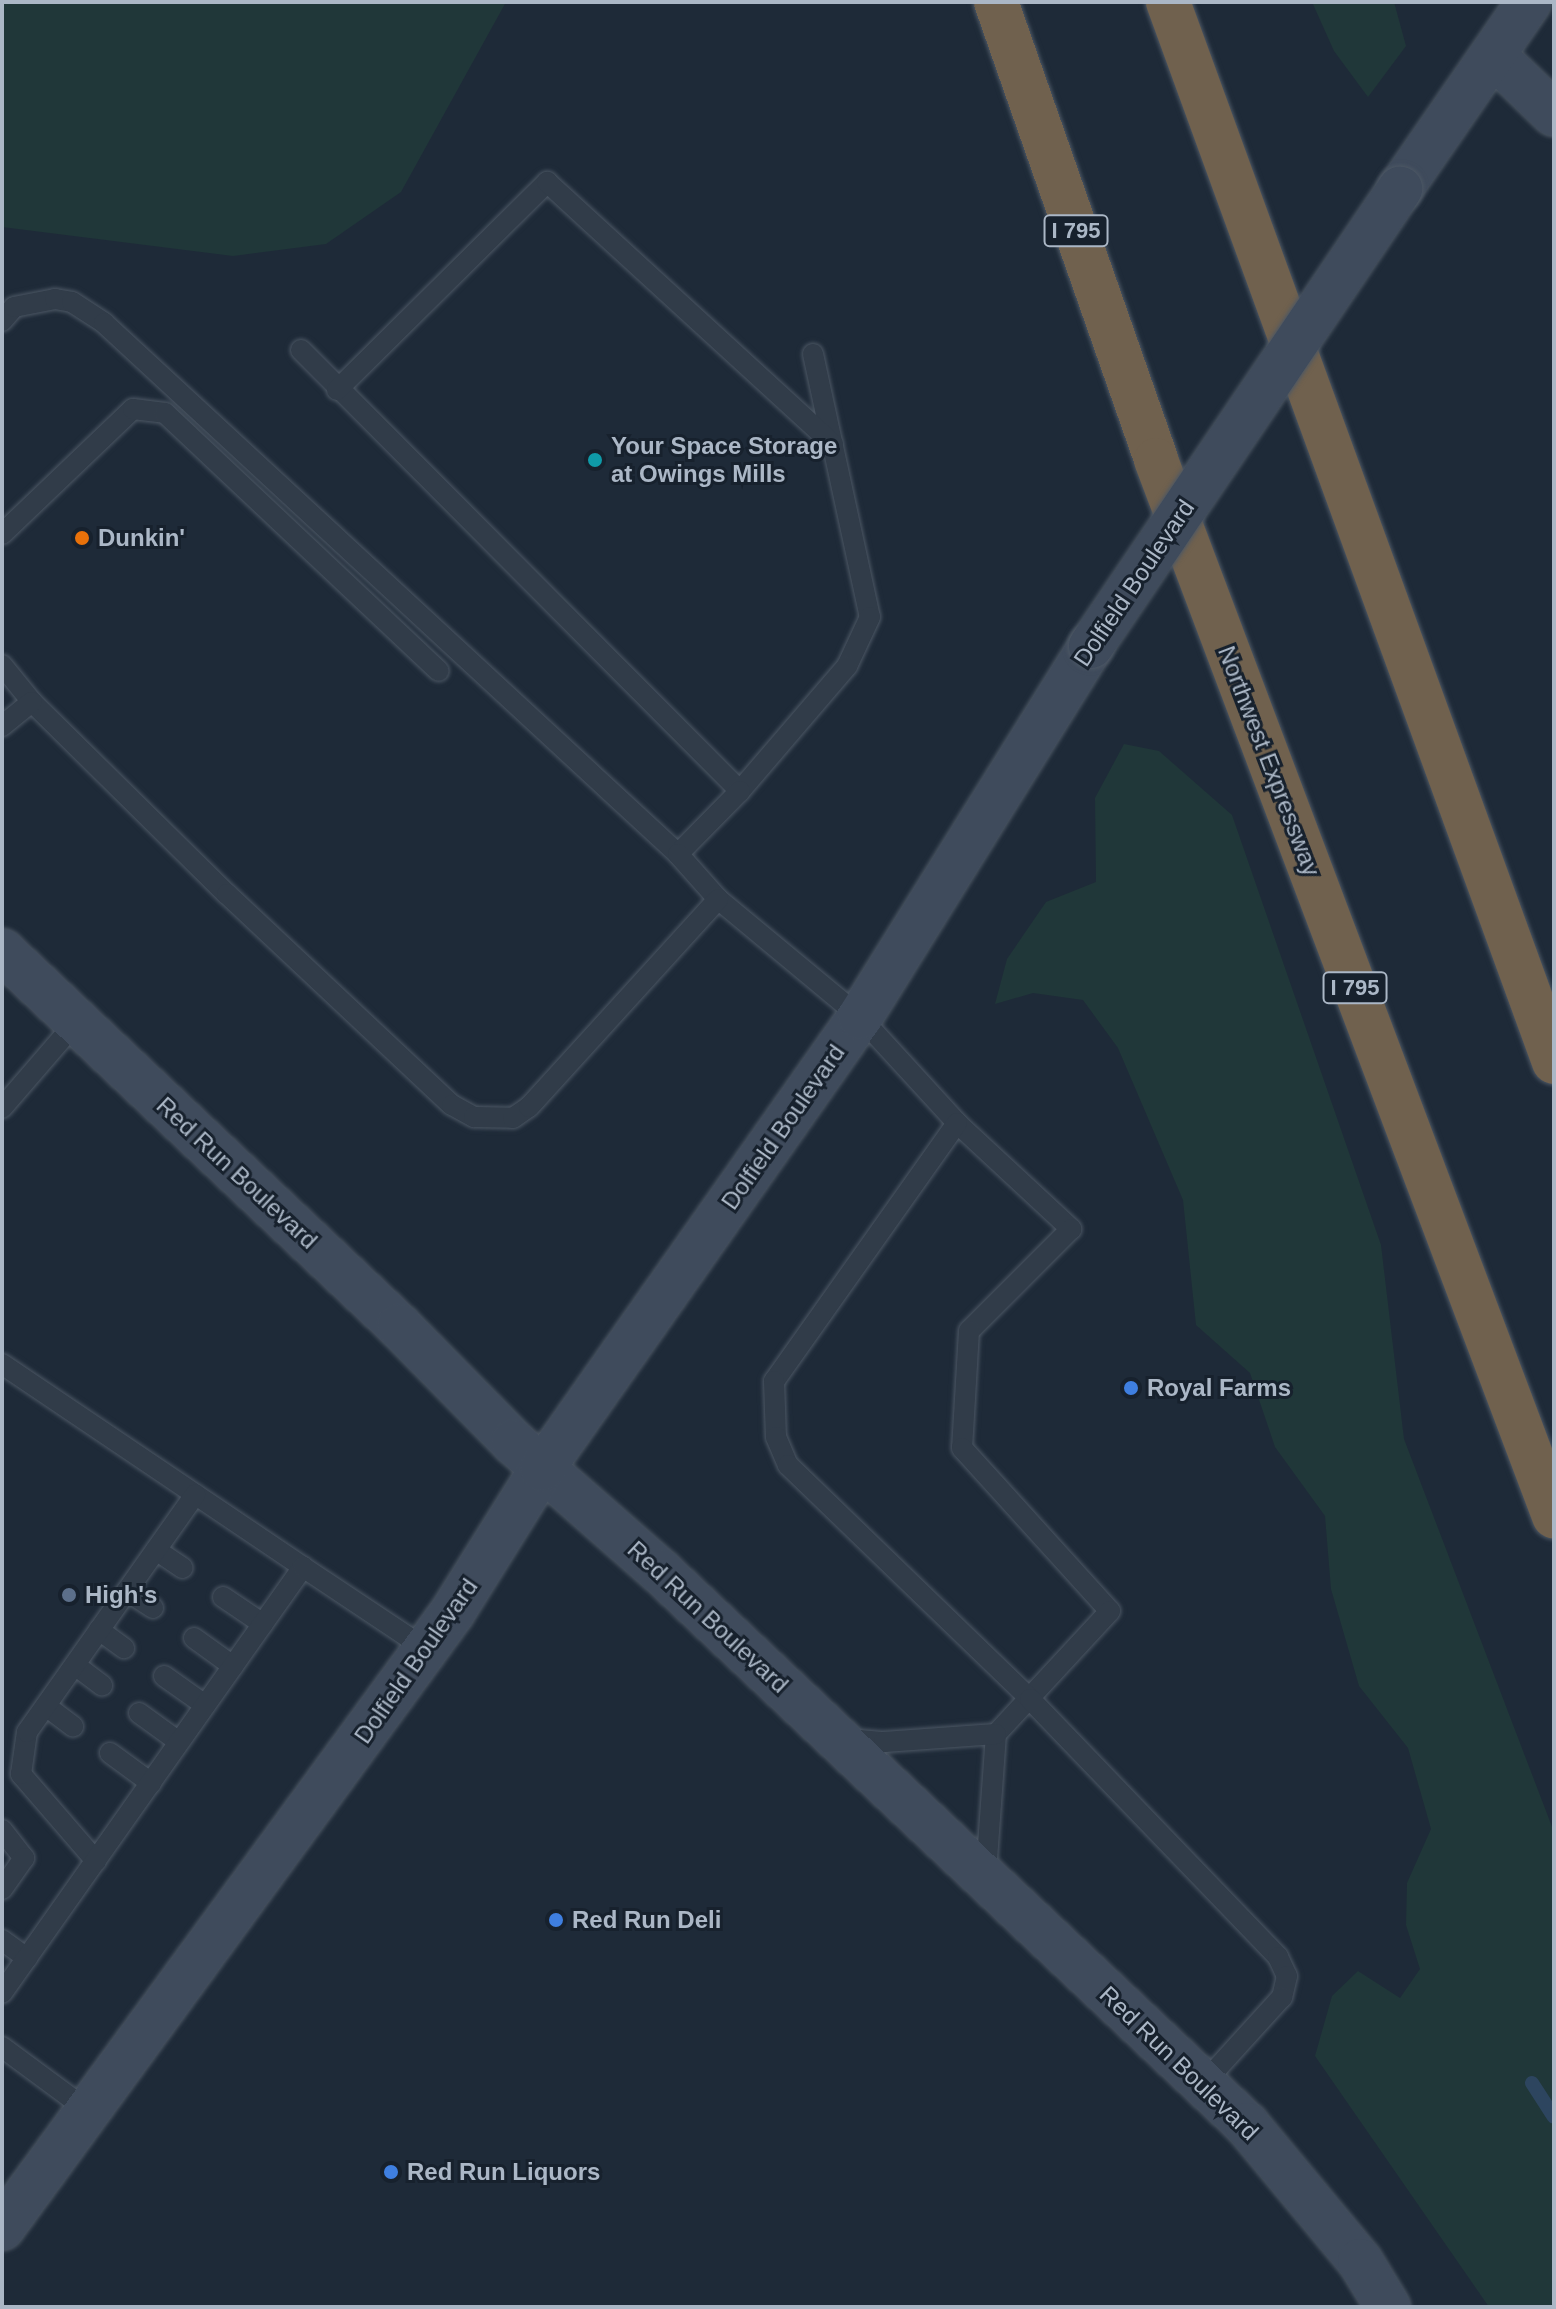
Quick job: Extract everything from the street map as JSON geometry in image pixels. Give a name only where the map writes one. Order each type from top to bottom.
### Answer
[{"type":"highway","name":"Northwest Expressway","points":[[996,2],[1156,460],[1554,1516]]},
{"type":"highway","points":[[1168,2],[1554,1062]]},
{"type":"main road","name":"Dolfield Boulevard","points":[[2,2228],[90,2112],[426,1649],[542,1469],[860,1017],[1091,646],[1529,2]]},
{"type":"main road","points":[[1494,56],[1554,114]]},
{"type":"main road","name":"Red Run Boulevard","points":[[2,951],[542,1469],[840,1739],[1247,2125],[1360,2261],[1388,2307]]},
{"type":"lane","points":[[337,390],[547,182],[833,444]]},
{"type":"lane","points":[[2,321],[14,307],[55,299],[72,302],[104,323],[678,854],[718,899],[860,1017],[957,1123],[1071,1229],[969,1331],[962,1448],[1110,1611],[996,1734],[986,1878]]},
{"type":"lane","points":[[301,350],[337,390],[740,791]]},
{"type":"lane","points":[[678,854],[740,791],[847,666],[870,617],[813,354]]},
{"type":"lane","points":[[2,534],[133,409],[165,413],[439,671]]},
{"type":"lane","points":[[2,665],[32,702],[227,894],[452,1105],[474,1117],[513,1118],[529,1107],[718,899]]},
{"type":"lane","points":[[2,726],[32,702]]},
{"type":"lane","points":[[2,1108],[77,1021]]},
{"type":"lane","points":[[957,1123],[774,1381],[776,1437],[788,1465],[1030,1699],[1278,1957],[1287,1976],[1282,1997],[1202,2085]]},
{"type":"lane","points":[[2,1364],[426,1649]]},
{"type":"lane","points":[[96,1861],[21,1774],[27,1732],[195,1495]]},
{"type":"lane","points":[[156,1550],[183,1568]]},
{"type":"lane","points":[[2,1993],[303,1567]]},
{"type":"lane","points":[[127,1591],[153,1608]]},
{"type":"lane","points":[[223,1597],[263,1624]]},
{"type":"lane","points":[[99,1630],[124,1648]]},
{"type":"lane","points":[[194,1638],[233,1666]]},
{"type":"lane","points":[[75,1665],[102,1685]]},
{"type":"lane","points":[[164,1676],[205,1705]]},
{"type":"lane","points":[[46,1706],[73,1726]]},
{"type":"lane","points":[[139,1713],[179,1742]]},
{"type":"lane","points":[[840,1739],[884,1742],[996,1734]]},
{"type":"lane","points":[[110,1753],[151,1783]]},
{"type":"lane","points":[[2,1830],[24,1858],[2,1889]]},
{"type":"lane","points":[[2,1940],[27,1958]]},
{"type":"lane","points":[[2,2047],[90,2112]]},
{"type":"green space","points":[[2,2],[506,2],[401,192],[326,244],[233,256],[2,227]]},
{"type":"green space","points":[[1312,2],[1394,2],[1406,46],[1368,97],[1334,51]]},
{"type":"green space","points":[[1124,744],[1159,751],[1232,815],[1381,1245],[1404,1439],[1554,1832],[1554,2307],[1489,2307],[1315,2056],[1332,1996],[1358,1971],[1400,1998],[1420,1969],[1406,1925],[1407,1883],[1431,1829],[1408,1748],[1359,1686],[1331,1589],[1325,1516],[1275,1447],[1250,1373],[1196,1325],[1183,1200],[1118,1048],[1083,1000],[1033,993],[995,1004],[1007,959],[1046,902],[1096,882],[1095,798]]},
{"type":"waterway","points":[[1532,2083],[1554,2117]]},
{"type":"place","name":"Your Space Storage at Owings Mills","points":[[595,460]]},
{"type":"place","name":"Dunkin'","points":[[82,538]]},
{"type":"place","name":"Royal Farms","points":[[1131,1388]]},
{"type":"place","name":"High's","points":[[69,1595]]},
{"type":"place","name":"Red Run Deli","points":[[556,1920]]},
{"type":"place","name":"Red Run Liquors","points":[[391,2172]]}]
